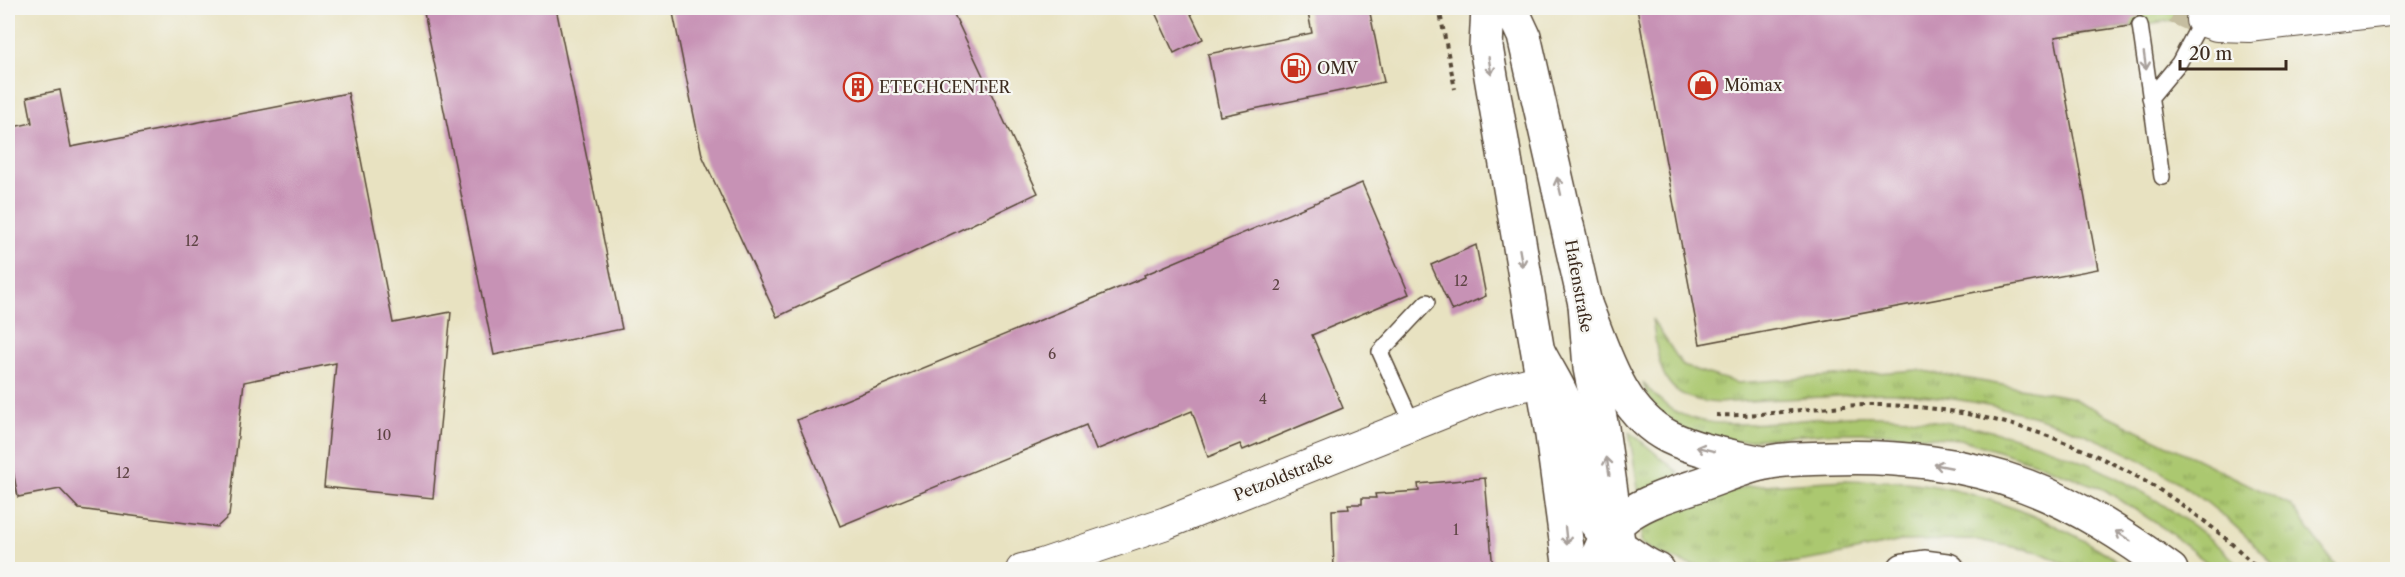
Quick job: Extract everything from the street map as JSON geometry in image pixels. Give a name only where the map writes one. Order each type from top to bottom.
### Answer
[{"type":"main road","points":[[1488,8],[1486,47],[1541,367],[1563,504],[1570,570]]},
{"type":"main road","name":"Hafenstraße","points":[[1511,8],[1524,36],[1585,304],[1590,368],[1616,544]]},
{"type":"main road","points":[[1585,304],[1619,386],[1643,419],[1667,436],[1683,443],[1762,463]]},
{"type":"main road","points":[[1541,367],[1565,402],[1585,508],[1616,544],[1658,570]]},
{"type":"main road","points":[[1594,570],[1599,552],[1616,544],[1640,506],[1762,463],[1852,457],[1923,463],[1980,473],[2025,486],[2122,534],[2171,570]]},
{"type":"main road","points":[[1904,570],[1925,567],[1948,570]]},
{"type":"street","points":[[2202,20],[2217,25],[2249,26],[2397,9]]},
{"type":"street","name":"Petzoldstraße","points":[[1022,570],[1166,523],[1492,393],[1541,367]]},
{"type":"lane","points":[[2150,98],[2179,63],[2202,20]]},
{"type":"lane","points":[[2140,25],[2162,177]]},
{"type":"lane","points":[[1413,425],[1380,352],[1427,302]]},
{"type":"green space","points":[[2067,8],[2257,8],[2071,35]]},
{"type":"green space","points":[[1652,319],[1683,366],[1737,383],[1918,370],[2070,397],[2291,505],[2338,569],[2276,569],[2239,530],[2197,496],[2151,466],[2102,442],[2051,422],[1998,407],[1945,398],[1891,393],[1719,403],[1699,401],[1684,396],[1666,378],[1661,366]]},
{"type":"green space","points":[[1643,383],[1670,408],[1688,417],[1710,422],[1758,424],[1832,417],[1892,417],[1961,425],[2000,433],[2039,445],[2076,459],[2148,495],[2182,517],[2243,569],[2215,569],[2165,529],[2105,490],[2039,464],[1960,439],[1876,433],[1825,433],[1727,442],[1690,433],[1662,415],[1649,399]]},
{"type":"green space","points":[[1629,431],[1679,473],[1675,480],[1639,494]]},
{"type":"green space","points":[[1845,480],[1888,481],[1941,487],[1998,503],[2054,525],[2129,569],[2076,569],[2039,552],[1977,540],[1901,541],[1773,566],[1717,569],[1687,564],[1656,552],[1641,543],[1642,523],[1676,507],[1748,486]]},
{"type":"building","points":[[423,8],[556,8],[622,329],[494,355]]},
{"type":"building","name":"ETECHCENTER","points":[[672,8],[951,8],[1038,193],[777,317],[702,155]]},
{"type":"building","points":[[1153,8],[1188,8],[1203,39],[1174,53]]},
{"type":"building","name":"OMV","points":[[1307,8],[1369,8],[1384,82],[1220,116],[1208,54],[1312,33]]},
{"type":"building","points":[[1637,8],[2140,8],[2141,16],[2134,18],[2130,26],[2055,37],[2098,269],[1700,344]]},
{"type":"building","points":[[60,90],[71,147],[348,93],[393,323],[451,312],[433,498],[324,487],[336,363],[244,382],[229,516],[217,527],[79,509],[60,489],[18,497],[8,426],[8,128],[32,123],[27,97]]},
{"type":"building","points":[[1362,183],[1409,294],[1312,335],[1343,408],[1243,450],[1240,444],[1208,457],[1192,411],[1096,450],[1086,425],[840,526],[797,420],[1145,277],[1144,275]]},
{"type":"building","points":[[1476,245],[1486,296],[1452,311],[1431,265]]},
{"type":"building","points":[[1485,478],[1493,570],[1334,570],[1332,510],[1349,509],[1348,504],[1362,504],[1362,498],[1376,498],[1375,494],[1419,491],[1418,484]]},
{"type":"tunnel","points":[[2176,8],[2202,20]]},
{"type":"place","name":"OMV","points":[[1296,68]]},
{"type":"place","name":"Mömax","points":[[1703,85]]},
{"type":"place","name":"ETECHCENTER","points":[[858,87]]}]
